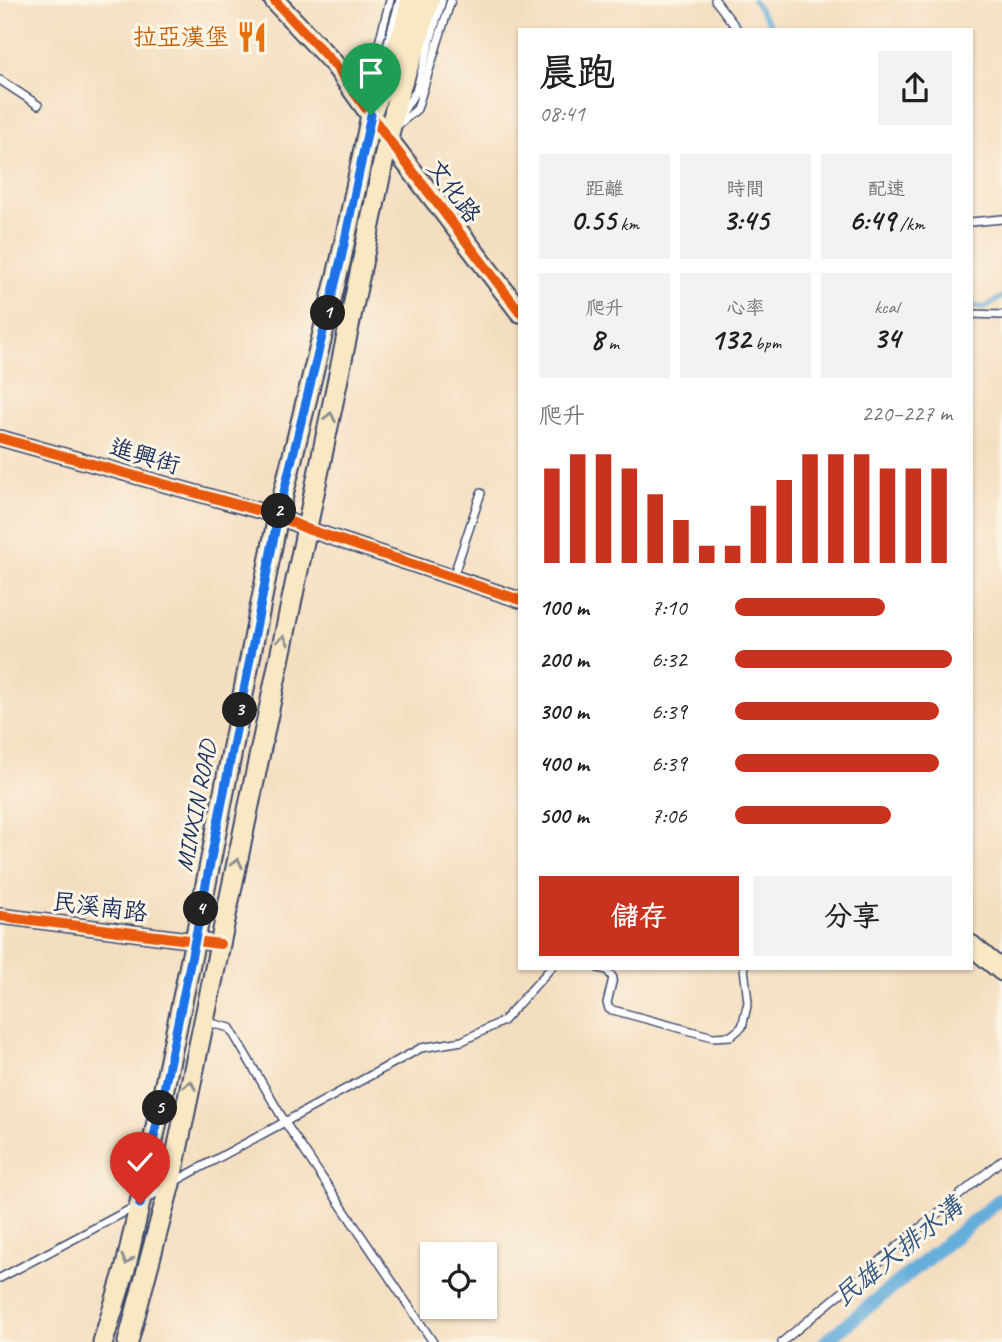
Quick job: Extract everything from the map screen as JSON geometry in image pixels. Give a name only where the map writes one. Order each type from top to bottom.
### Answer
[{"type":"main road","name":"文化路","points":[[274,0],[335,65],[518,309]]},
{"type":"main road","points":[[411,0],[411,38]]},
{"type":"main road","points":[[411,38],[429,0]]},
{"type":"main road","name":"MINXIN ROAD","points":[[103,1342],[126,1266],[140,1204],[278,516],[341,259],[371,115],[378,92],[411,38]]},
{"type":"main road","name":"MINXIN ROAD","points":[[128,1342],[170,1184],[411,38]]},
{"type":"main road","points":[[973,947],[1002,971]]},
{"type":"street","name":"進興街","points":[[0,438],[278,516],[307,529],[518,599]]},
{"type":"street","name":"民溪南路","points":[[0,916],[220,944]]},
{"type":"lane","points":[[378,92],[374,62],[390,0]]},
{"type":"lane","points":[[400,0],[411,38]]},
{"type":"lane","points":[[411,38],[442,0]]},
{"type":"lane","points":[[389,135],[417,109],[451,0]]},
{"type":"lane","points":[[715,0],[736,28]]},
{"type":"lane","points":[[0,80],[38,105]]},
{"type":"lane","points":[[973,222],[1002,219]]},
{"type":"lane","points":[[973,314],[1002,315]]},
{"type":"lane","points":[[453,578],[481,493]]},
{"type":"lane","points":[[0,1278],[140,1204],[170,1184],[286,1124],[421,1048],[462,1041],[503,1021],[549,970]]},
{"type":"lane","points":[[607,970],[613,978],[607,1003],[609,1009],[713,1037],[731,1036],[742,1027],[748,1002],[744,970]]},
{"type":"lane","points":[[203,1021],[230,1028],[286,1124],[433,1342]]},
{"type":"lane","points":[[782,1342],[1002,1160]]},
{"type":"waterway","points":[[753,0],[773,28]]},
{"type":"waterway","points":[[973,305],[984,308],[1002,297]]},
{"type":"waterway","name":"民雄大排水溝","points":[[825,1342],[1002,1198]]},
{"type":"cycle path","points":[[274,0],[335,65],[518,309]]},
{"type":"cycle path","points":[[0,438],[278,516],[307,529],[518,599]]},
{"type":"cycle path","points":[[0,916],[220,944]]},
{"type":"place","name":"拉亞漢堡","points":[[252,37]]},
{"type":"route","points":[[140,1204],[278,516],[341,259],[371,115]]}]
